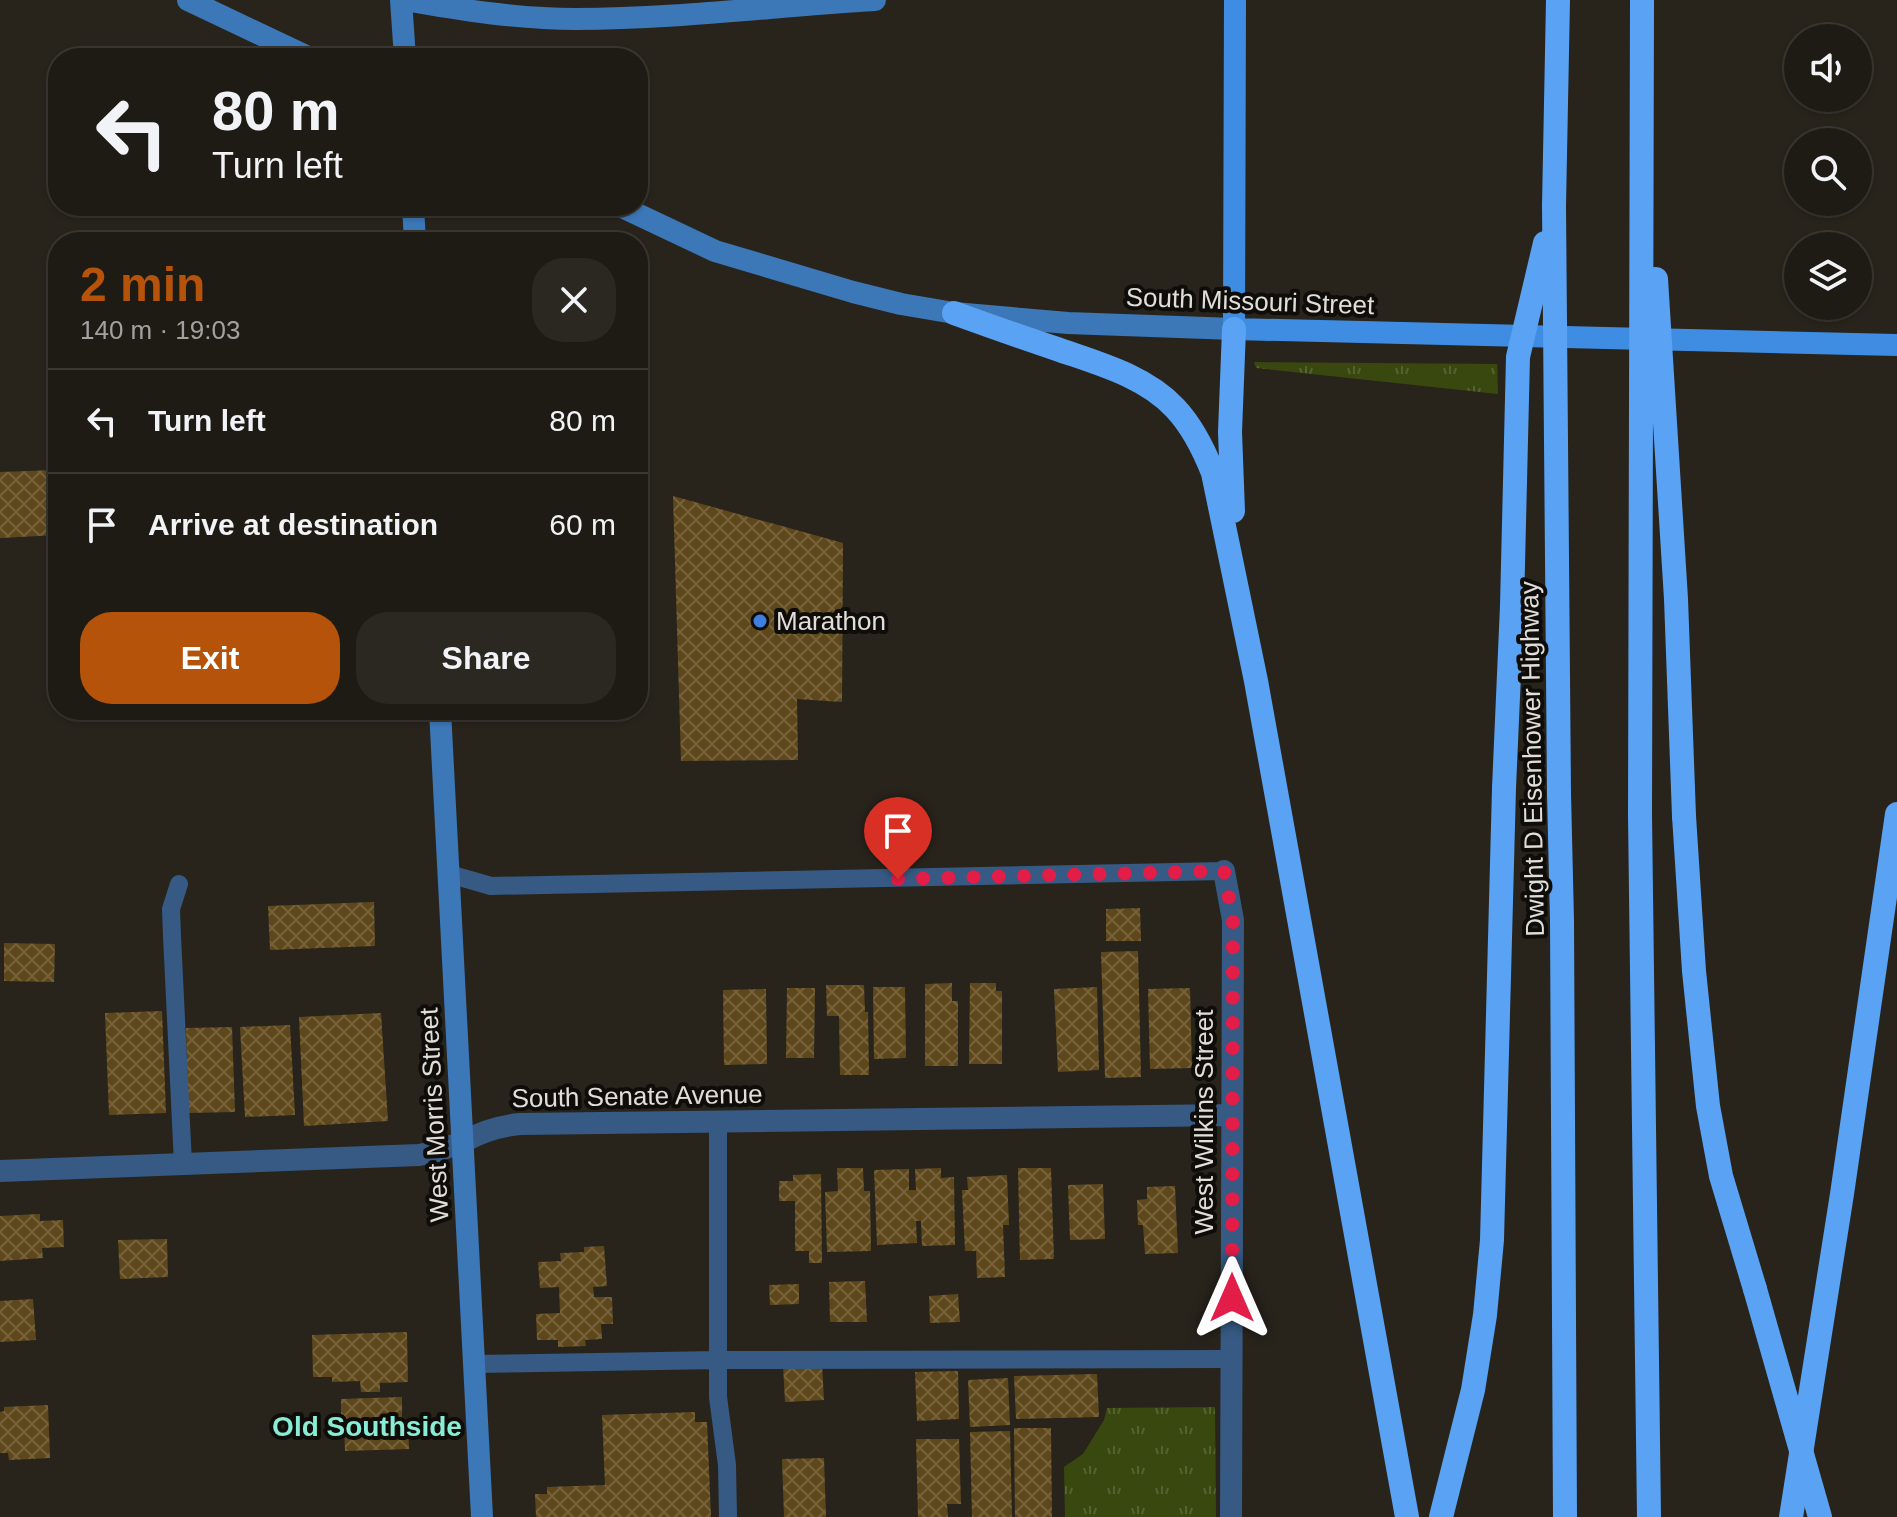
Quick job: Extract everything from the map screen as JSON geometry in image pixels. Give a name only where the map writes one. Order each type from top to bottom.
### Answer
[{"type":"highway","name":"Dwight D Eisenhower Highway","points":[[1558,0],[1554,206],[1565,1517]]},
{"type":"highway","points":[[1642,0],[1640,815],[1649,1517]]},
{"type":"highway","points":[[1642,58],[1676,599],[1684,816],[1694,971],[1708,1106],[1721,1176],[1820,1517]]},
{"type":"highway","points":[[1441,1517],[1473,1390],[1485,1315],[1492,1240],[1518,357],[1554,206]]},
{"type":"highway","points":[[954,313],[1121,372],[1147,386],[1173,406],[1192,431],[1213,473],[1256,681],[1407,1517]]},
{"type":"highway","points":[[1234,329],[1230,432],[1239,600]]},
{"type":"highway","points":[[1791,1517],[1897,814]]},
{"type":"main road","points":[[188,0],[289,48]]},
{"type":"main road","points":[[405,48],[403,0],[496,13],[573,19],[679,16],[875,0]]},
{"type":"main road","points":[[1234,329],[1235,0]]},
{"type":"main road","name":"South Missouri Street","points":[[641,216],[715,251],[853,292],[954,313],[1068,323],[1234,329],[1897,345]]},
{"type":"main road","name":"West Morris Street","points":[[441,720],[482,1517]]},
{"type":"street","name":"West Wilkins Street","points":[[1224,871],[1233,920],[1231,1517]]},
{"type":"street","name":"South Senate Avenue","points":[[0,1171],[419,1155],[463,1142],[482,1131],[520,1124],[1232,1115]]},
{"type":"lane","points":[[449,874],[491,886],[1224,871]]},
{"type":"lane","points":[[179,884],[171,909],[183,1164]]},
{"type":"lane","points":[[718,1121],[718,1397],[727,1465],[728,1517]]},
{"type":"lane","points":[[474,1364],[1231,1359]]},
{"type":"green space","points":[[1254,362],[1497,364],[1498,394],[1256,368]]},
{"type":"green space","points":[[1215,1407],[1216,1517],[1065,1517],[1064,1467],[1083,1454],[1104,1420],[1107,1408]]},
{"type":"building","points":[[48,470],[48,536],[0,538],[0,472]]},
{"type":"building","name":"Marathon","points":[[673,496],[843,543],[842,702],[797,699],[798,760],[681,761]]},
{"type":"building","points":[[374,902],[375,946],[270,950],[268,906]]},
{"type":"building","points":[[1140,908],[1141,941],[1106,941],[1106,909]]},
{"type":"building","points":[[4,943],[55,944],[54,982],[4,981]]},
{"type":"building","points":[[1138,951],[1141,1077],[1105,1078],[1101,952]]},
{"type":"building","points":[[952,983],[952,1001],[958,1001],[958,1066],[925,1066],[925,984]]},
{"type":"building","points":[[970,983],[996,983],[996,991],[1002,991],[1002,1064],[969,1064]]},
{"type":"building","points":[[826,985],[864,985],[865,1012],[868,1012],[869,1075],[840,1075],[839,1016],[827,1016]]},
{"type":"building","points":[[873,987],[905,987],[906,1058],[874,1059]]},
{"type":"building","points":[[1097,987],[1099,1070],[1058,1072],[1054,989]]},
{"type":"building","points":[[787,988],[815,988],[814,1058],[786,1058]]},
{"type":"building","points":[[1190,988],[1192,1068],[1150,1069],[1148,989]]},
{"type":"building","points":[[766,989],[767,1064],[724,1065],[723,990]]},
{"type":"building","points":[[162,1011],[166,1113],[109,1115],[105,1013]]},
{"type":"building","points":[[381,1013],[388,1121],[304,1126],[299,1017]]},
{"type":"building","points":[[290,1025],[295,1115],[245,1117],[240,1027]]},
{"type":"building","points":[[232,1027],[235,1112],[188,1113],[186,1028]]},
{"type":"building","points":[[837,1168],[863,1168],[864,1191],[870,1191],[871,1251],[827,1252],[825,1192],[838,1191]]},
{"type":"building","points":[[941,1168],[941,1178],[954,1177],[955,1245],[922,1246],[921,1221],[916,1221],[917,1243],[877,1245],[874,1170],[909,1169],[909,1190],[916,1190],[915,1169]]},
{"type":"building","points":[[1018,1168],[1051,1168],[1054,1259],[1020,1260]]},
{"type":"building","points":[[821,1174],[822,1263],[809,1263],[809,1251],[795,1251],[795,1201],[779,1201],[779,1181],[793,1181],[793,1175]]},
{"type":"building","points":[[1007,1175],[1009,1225],[1003,1225],[1005,1277],[977,1278],[976,1251],[965,1251],[962,1190],[968,1190],[967,1177]]},
{"type":"building","points":[[1103,1184],[1105,1239],[1070,1240],[1068,1185]]},
{"type":"building","points":[[1175,1186],[1178,1253],[1145,1254],[1143,1225],[1138,1225],[1137,1200],[1147,1199],[1147,1187]]},
{"type":"building","points":[[40,1214],[40,1221],[63,1220],[64,1247],[42,1248],[43,1258],[0,1261],[0,1216]]},
{"type":"building","points":[[167,1239],[168,1277],[120,1279],[118,1240]]},
{"type":"building","points":[[604,1246],[607,1286],[593,1287],[594,1297],[612,1297],[613,1324],[601,1324],[602,1339],[585,1340],[586,1346],[558,1347],[558,1340],[537,1340],[536,1314],[560,1313],[559,1287],[540,1288],[538,1262],[561,1261],[560,1253],[584,1252],[584,1247]]},
{"type":"building","points":[[865,1281],[867,1322],[830,1322],[829,1282]]},
{"type":"building","points":[[799,1284],[799,1304],[770,1305],[769,1285]]},
{"type":"building","points":[[958,1294],[960,1322],[930,1323],[929,1296]]},
{"type":"building","points":[[33,1299],[36,1340],[0,1342],[0,1301]]},
{"type":"building","points":[[407,1332],[408,1382],[380,1383],[380,1392],[361,1392],[360,1381],[332,1382],[332,1377],[313,1377],[312,1335]]},
{"type":"building","points":[[822,1364],[824,1400],[785,1402],[783,1365]]},
{"type":"building","points":[[958,1371],[959,1419],[917,1421],[915,1372]]},
{"type":"building","points":[[1097,1374],[1099,1417],[1016,1419],[1014,1376]]},
{"type":"building","points":[[1008,1378],[1010,1425],[970,1427],[968,1380]]},
{"type":"building","points":[[402,1397],[402,1417],[341,1420],[341,1399]]},
{"type":"building","points":[[48,1405],[50,1458],[9,1460],[8,1453],[0,1453],[0,1412],[4,1411],[4,1407]]},
{"type":"building","points":[[695,1412],[695,1422],[707,1422],[711,1517],[536,1517],[535,1494],[547,1494],[547,1487],[605,1485],[602,1415]]},
{"type":"building","points":[[408,1423],[409,1449],[345,1451],[344,1426]]},
{"type":"building","points":[[1014,1428],[1051,1428],[1052,1517],[1015,1517]]},
{"type":"building","points":[[1010,1431],[1012,1517],[972,1517],[970,1432]]},
{"type":"building","points":[[916,1439],[959,1439],[961,1504],[947,1504],[948,1517],[918,1517]]},
{"type":"building","points":[[824,1458],[826,1517],[784,1517],[782,1459]]},
{"type":"place","name":"Marathon","points":[[760,621]]},
{"type":"district","name":"Old Southside","points":[[367,1426]]},
{"type":"route","points":[[898,879],[1224,871],[1233,920],[1232,1298]]}]
